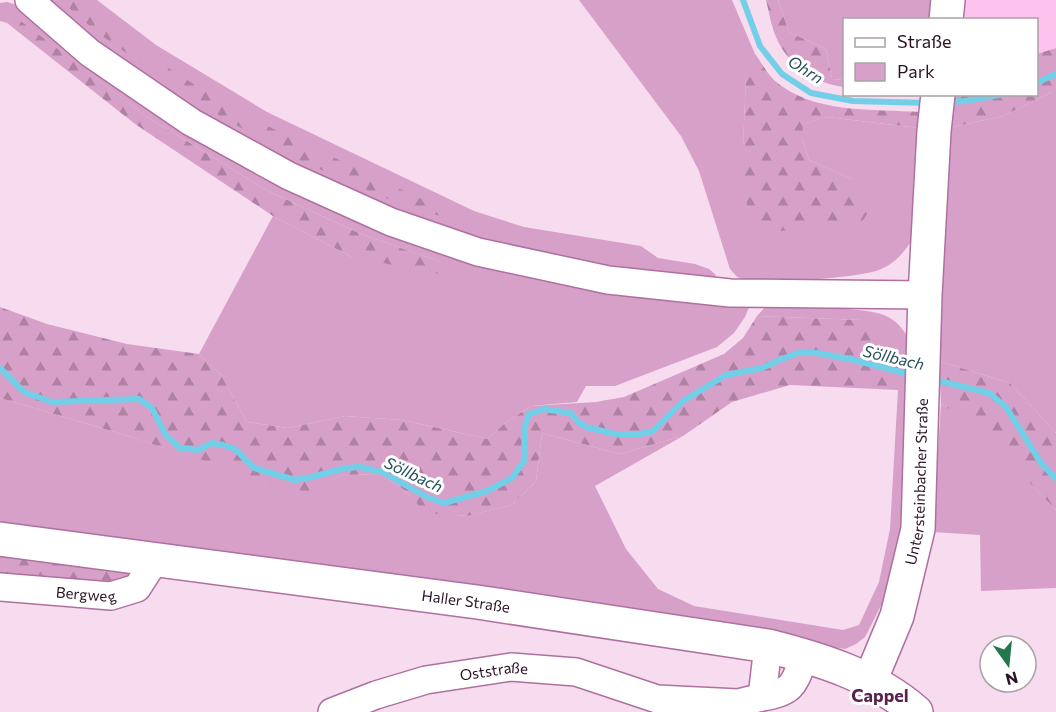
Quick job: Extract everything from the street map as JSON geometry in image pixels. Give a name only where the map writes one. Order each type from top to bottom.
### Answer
[{"type":"main road","points":[[946,18],[948,0]]},
{"type":"main road","name":"Untersteinbacher Straße","points":[[870,681],[897,616],[918,529],[925,295],[938,96]]},
{"type":"main road","name":"Haller Straße","points":[[0,539],[477,602],[768,646],[805,655],[870,681],[916,712]]},
{"type":"street","points":[[29,0],[90,53],[191,123],[289,176],[350,204],[391,222],[477,252],[608,280],[730,293],[925,295]]},
{"type":"street","name":"Bergweg","points":[[0,587],[111,596],[137,588],[155,560]]},
{"type":"street","points":[[762,697],[768,646]]},
{"type":"street","name":"Oststraße","points":[[332,712],[376,695],[426,680],[510,667],[576,672],[663,705],[738,703],[778,695],[792,687],[805,655]]},
{"type":"shaded area","points":[[959,0],[1056,0],[1056,48],[1038,54],[1038,18],[957,18]]},
{"type":"green space","points":[[44,0],[97,0],[156,45],[267,112],[474,211],[524,227],[641,246],[658,258],[695,264],[709,269],[716,275],[712,280],[611,270],[477,240],[393,211],[292,167],[192,113],[95,44]]},
{"type":"green space","points":[[60,0],[80,0],[153,58],[206,92],[261,123],[455,215],[453,220],[395,202],[294,158],[196,102],[98,33]]},
{"type":"green space","points":[[579,0],[732,0],[755,54],[746,75],[743,147],[854,180],[809,160],[802,138],[802,124],[827,117],[919,128],[917,231],[906,249],[885,267],[868,273],[787,281],[751,280],[737,277],[730,269],[699,171],[681,136]]},
{"type":"green space","points":[[766,0],[778,0],[789,32],[826,49],[832,79],[843,80],[843,87],[823,82],[795,64],[781,47],[771,23]]},
{"type":"green space","points":[[778,0],[938,0],[936,18],[843,18],[843,80],[832,79],[826,49],[789,32]]},
{"type":"green space","points":[[7,2],[17,5],[387,228],[750,305],[745,317],[734,333],[717,347],[615,386],[586,386],[577,402],[531,406],[505,423],[488,439],[402,420],[345,416],[288,428],[247,422],[221,375],[199,354],[273,216],[352,257],[441,262],[361,234],[266,190],[146,116],[14,17],[7,23],[0,21],[0,3]]},
{"type":"green space","points":[[14,16],[146,116],[266,190],[361,234],[441,262],[440,274],[352,257],[273,216],[135,124],[7,23]]},
{"type":"green space","points":[[1056,48],[1056,92],[1003,116],[944,129],[948,96],[1038,96],[1038,54]]},
{"type":"green space","points":[[755,54],[774,80],[789,91],[806,99],[844,108],[921,112],[919,128],[827,117],[803,124],[802,138],[809,160],[854,180],[870,209],[862,222],[761,233],[748,221],[743,147],[746,74]]},
{"type":"green space","points":[[1056,92],[1056,433],[1010,383],[939,361],[944,129],[1003,116]]},
{"type":"green space","points":[[0,307],[47,324],[127,344],[199,354],[221,375],[247,422],[288,428],[345,416],[402,420],[488,439],[505,423],[531,406],[596,402],[624,397],[724,354],[743,338],[757,316],[862,320],[885,334],[898,351],[898,390],[790,385],[732,402],[683,436],[620,454],[542,433],[536,481],[512,505],[467,516],[426,513],[403,489],[380,474],[343,475],[305,493],[0,398]]},
{"type":"green space","points":[[765,307],[846,309],[876,313],[896,323],[909,339],[903,528],[889,590],[865,637],[845,649],[0,528],[0,398],[305,492],[343,475],[380,474],[403,489],[426,512],[466,516],[512,505],[536,481],[542,433],[620,454],[683,436],[595,486],[626,549],[658,589],[694,606],[843,630],[859,625],[879,582],[890,529],[898,351],[862,320],[757,316]]},
{"type":"green space","points":[[939,361],[1010,383],[1056,433],[1056,510],[972,423],[941,404]]},
{"type":"green space","points":[[941,404],[972,422],[1056,510],[1056,588],[981,591],[980,535],[933,532]]},
{"type":"green space","points":[[0,555],[139,574],[108,591],[0,584]]},
{"type":"waterway","name":"Ohrn","points":[[743,0],[760,46],[782,74],[811,93],[853,101],[929,103]]},
{"type":"waterway","name":"Ohrn","points":[[1038,82],[1056,74]]},
{"type":"waterway","name":"Ohrn","points":[[948,102],[993,96]]},
{"type":"waterway","name":"Söllbach","points":[[0,368],[24,392],[52,402],[139,399],[152,408],[165,434],[180,448],[198,450],[212,443],[223,445],[235,449],[254,468],[295,480],[345,468],[360,467],[382,472],[427,497],[444,503],[487,491],[512,478],[524,461],[525,426],[529,414],[544,409],[571,413],[578,422],[586,427],[615,434],[640,434],[653,431],[683,401],[726,375],[762,368],[798,353],[817,353],[850,359],[912,375]]},
{"type":"waterway","name":"Söllbach","points":[[931,379],[989,393],[1006,407],[1041,463],[1056,479]]},
{"type":"district","name":"Cappel","points":[[880,695]]}]
